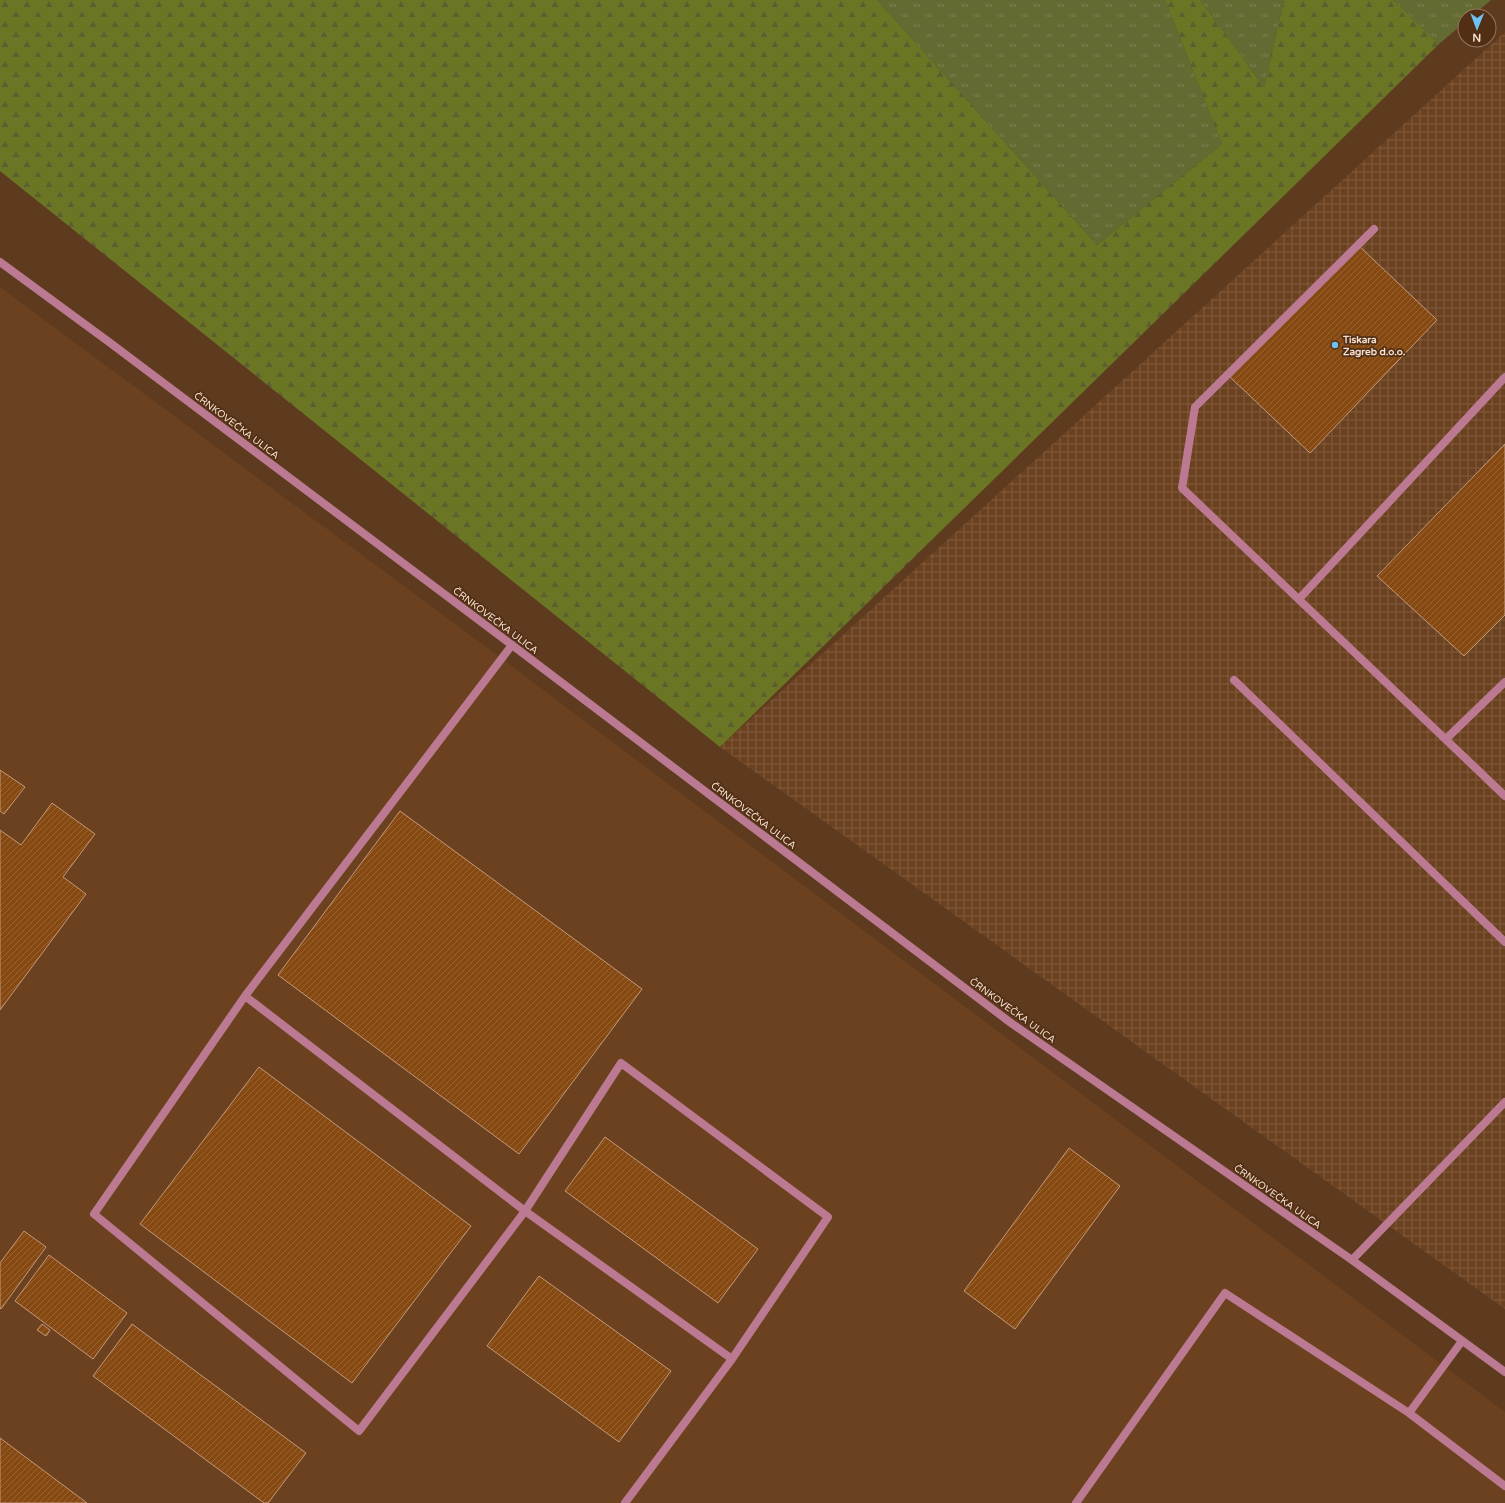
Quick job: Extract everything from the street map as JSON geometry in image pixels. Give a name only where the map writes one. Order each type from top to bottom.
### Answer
[{"type":"street","points":[[1374,229],[1195,407],[1182,488],[1505,796]]},
{"type":"street","name":"ČRNKOVEČKA ULICA","points":[[0,262],[109,342],[512,645],[1011,1023],[1352,1260],[1505,1372]]},
{"type":"street","points":[[1299,599],[1505,377]]},
{"type":"street","points":[[512,645],[245,996],[94,1214],[359,1431],[524,1211],[621,1063],[828,1217],[732,1359],[625,1503]]},
{"type":"street","points":[[1234,680],[1505,942]]},
{"type":"street","points":[[1446,739],[1505,682]]},
{"type":"street","points":[[245,996],[524,1211],[732,1359]]},
{"type":"street","points":[[1352,1260],[1505,1102]]},
{"type":"street","points":[[1076,1503],[1225,1293],[1409,1413],[1505,1486]]},
{"type":"street","points":[[1409,1413],[1462,1341]]},
{"type":"shaded area","points":[[1505,32],[1505,1309],[720,747],[1487,48],[1497,48],[1497,39]]},
{"type":"shaded area","points":[[0,287],[477,640],[1505,1412],[1505,1503],[0,1503]]},
{"type":"green space","points":[[0,0],[877,0],[1097,245],[1222,144],[1165,0],[1200,0],[1264,87],[1284,0],[1393,0],[1439,44],[720,747],[0,171]]},
{"type":"green space","points":[[877,0],[1165,0],[1222,144],[1097,245]]},
{"type":"green space","points":[[1200,0],[1284,0],[1264,87]]},
{"type":"green space","points":[[1393,0],[1491,0],[1482,8],[1457,8],[1457,29],[1439,44]]},
{"type":"building","points":[[1356,243],[1437,320],[1310,453],[1229,376]]},
{"type":"building","points":[[1505,444],[1505,615],[1464,656],[1377,576]]},
{"type":"building","points":[[0,770],[25,787],[4,814],[0,811]]},
{"type":"building","points":[[52,803],[95,834],[63,877],[86,894],[0,1010],[0,830],[21,845]]},
{"type":"building","points":[[400,811],[642,989],[519,1154],[278,975]]},
{"type":"building","points":[[259,1067],[471,1226],[352,1383],[140,1224]]},
{"type":"building","points":[[605,1137],[758,1249],[718,1303],[565,1191]]},
{"type":"building","points":[[1069,1148],[1120,1186],[1015,1329],[964,1291]]},
{"type":"building","points":[[24,1231],[46,1247],[1,1309],[0,1263]]},
{"type":"building","points":[[49,1255],[127,1313],[93,1359],[15,1301]]},
{"type":"building","points":[[539,1276],[671,1371],[619,1442],[487,1346]]},
{"type":"building","points":[[42,1324],[50,1330],[46,1336],[37,1330]]},
{"type":"building","points":[[132,1324],[306,1453],[268,1503],[264,1503],[93,1376]]},
{"type":"building","points":[[0,1438],[87,1503],[0,1503]]},
{"type":"place","name":"Tiskara Zagreb d.o.o.","points":[[1335,345]]}]
